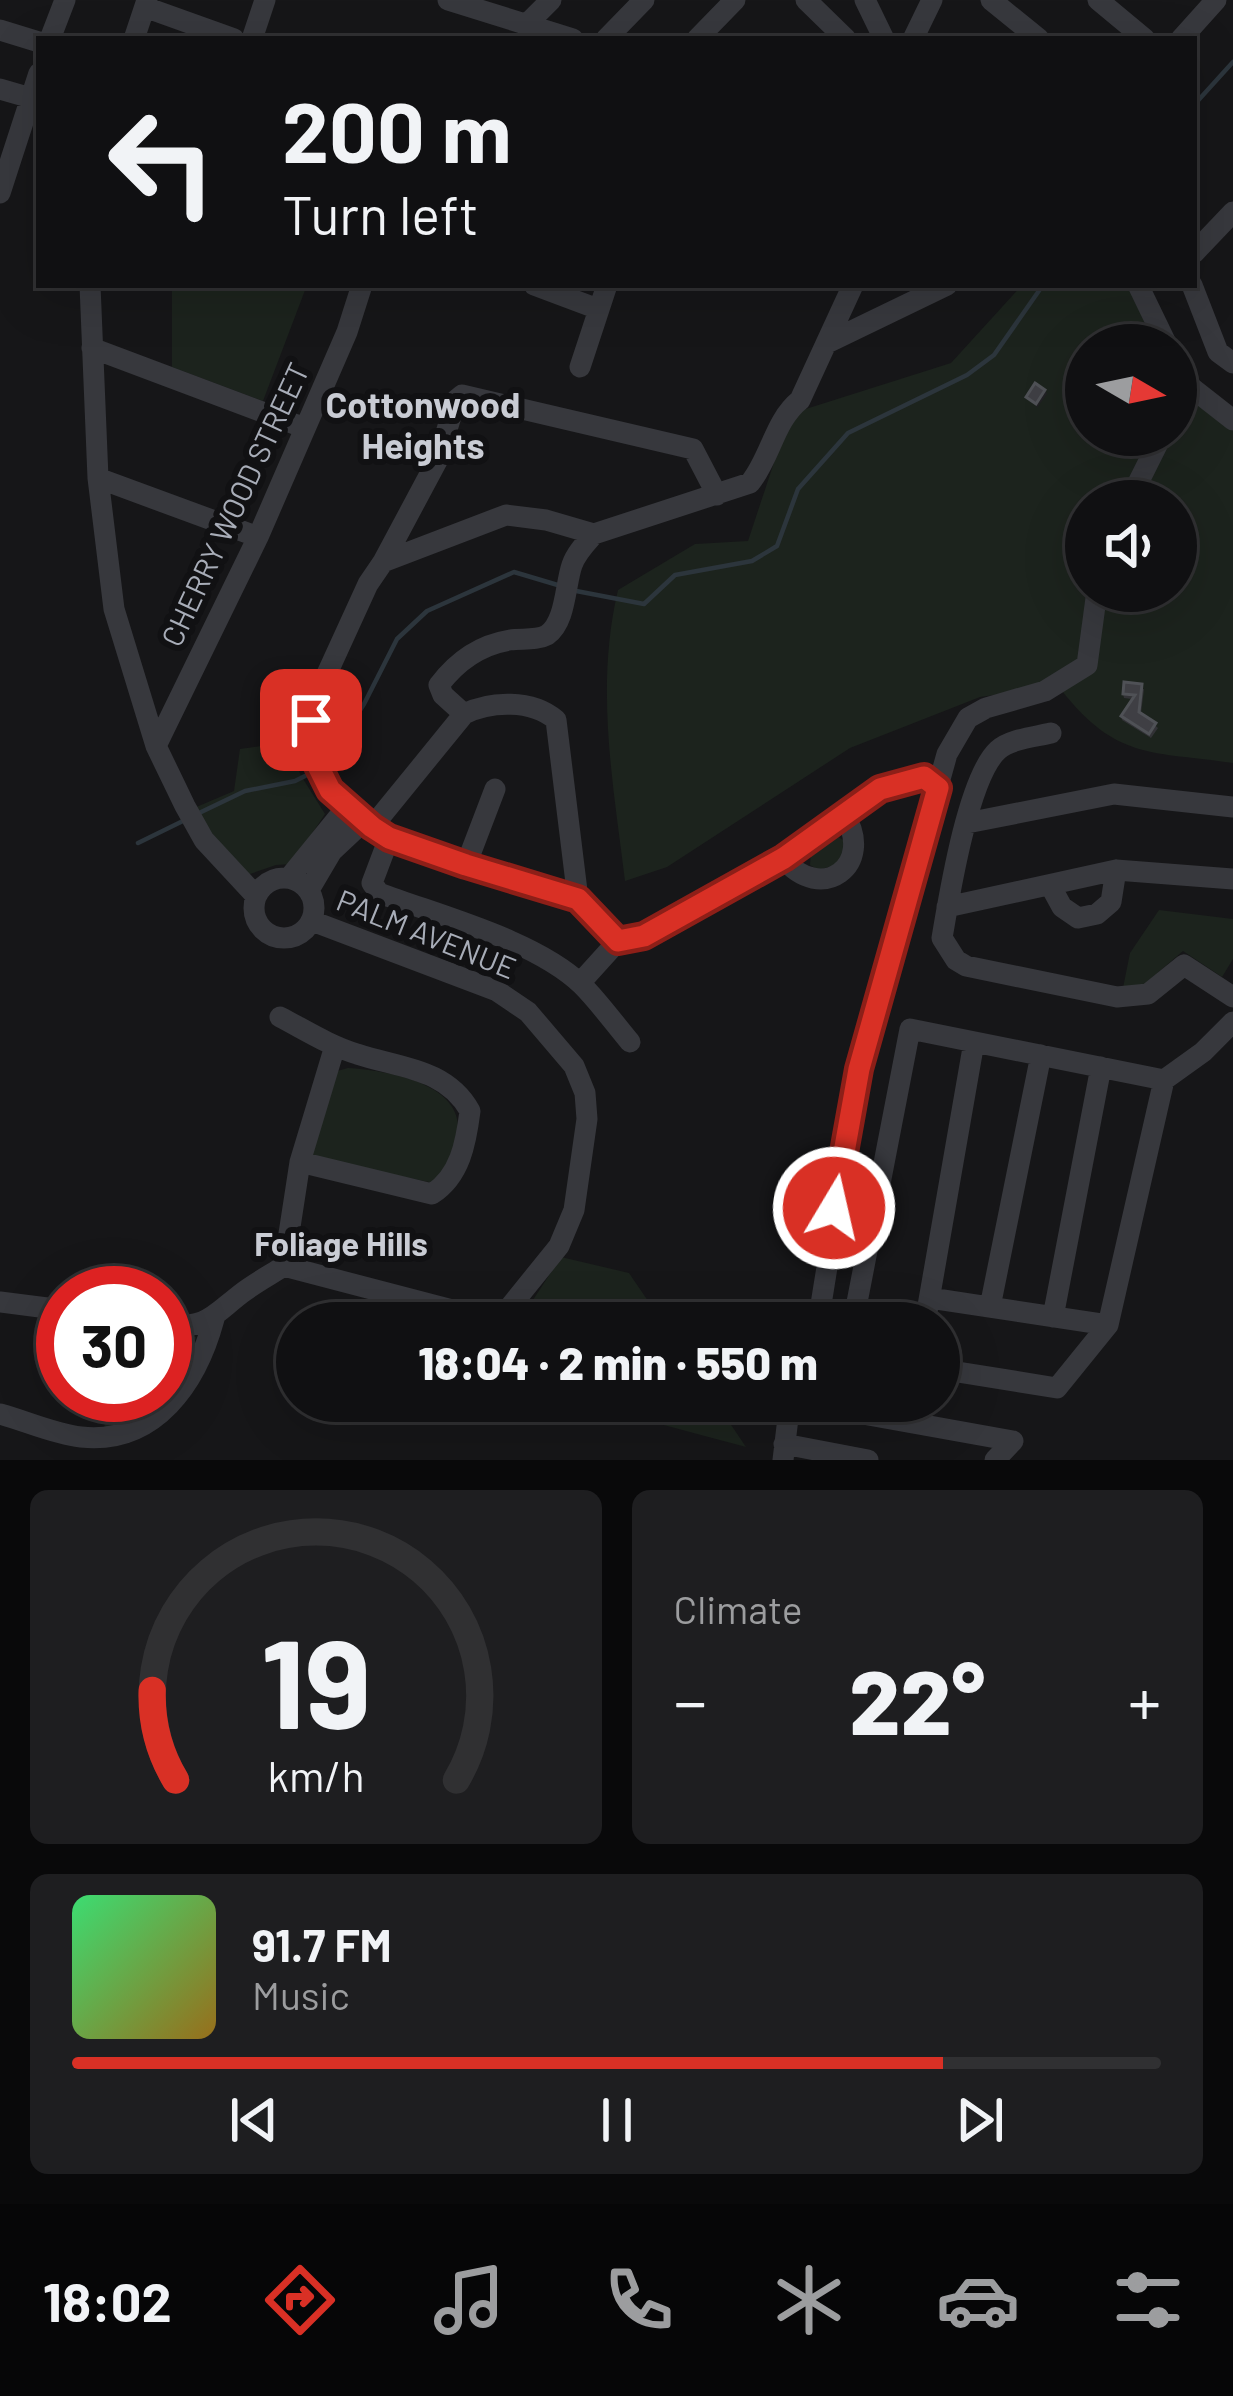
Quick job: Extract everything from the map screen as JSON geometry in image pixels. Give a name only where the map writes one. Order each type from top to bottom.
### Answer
[{"type":"street","points":[[51,36],[65,0]]},
{"type":"street","points":[[253,36],[265,0]]},
{"type":"street","points":[[526,25],[551,0]]},
{"type":"street","points":[[610,36],[644,0]]},
{"type":"street","points":[[700,36],[735,0]]},
{"type":"street","points":[[806,0],[843,36]]},
{"type":"street","points":[[865,0],[883,36]]},
{"type":"street","points":[[923,34],[932,0]]},
{"type":"street","points":[[991,0],[1035,36]]},
{"type":"street","points":[[1098,0],[1141,36]]},
{"type":"street","points":[[1184,36],[1216,0]]},
{"type":"street","points":[[454,1],[563,36]]},
{"type":"street","points":[[135,36],[146,3],[227,36]]},
{"type":"street","points":[[0,30],[36,41]]},
{"type":"street","points":[[0,194],[7,147],[36,82]]},
{"type":"street","points":[[0,89],[31,98]]},
{"type":"street","points":[[1197,250],[1231,218]]},
{"type":"street","points":[[90,288],[98,478],[115,609],[156,746],[204,840],[256,896],[256,920],[272,937],[296,937],[312,921],[314,900],[309,890],[289,878]]},
{"type":"street","name":"CHERRY WOOD STREET","points":[[156,746],[258,537],[347,332],[361,288]]},
{"type":"street","points":[[542,288],[598,309]]},
{"type":"street","points":[[580,367],[606,288]]},
{"type":"street","points":[[464,714],[443,695],[440,685],[454,666],[474,652],[551,632],[558,623],[574,559],[594,534],[749,483],[763,466],[785,413],[800,400],[852,288]]},
{"type":"street","points":[[826,343],[940,288]]},
{"type":"street","points":[[1139,288],[1157,324]]},
{"type":"street","points":[[1193,288],[1218,352],[1233,363]]},
{"type":"street","points":[[92,348],[305,428]]},
{"type":"street","points":[[1197,388],[1233,420]]},
{"type":"street","points":[[618,941],[578,899],[466,865],[368,824],[330,790],[314,758],[311,720],[320,688],[368,584],[438,459],[462,395],[693,448],[717,495]]},
{"type":"street","points":[[98,478],[258,537]]},
{"type":"street","points":[[383,562],[506,514],[594,534]]},
{"type":"street","points":[[821,1302],[859,1069],[947,754],[968,718],[986,708],[1045,692],[1087,665],[1094,612]]},
{"type":"street","points":[[309,890],[332,851],[368,824],[464,714],[498,702],[549,713],[556,720],[578,899]]},
{"type":"street","points":[[1051,733],[1002,746],[986,764],[967,824],[942,938],[956,960],[966,966],[1118,997],[1148,994],[1184,965],[1233,997]]},
{"type":"street","points":[[580,983],[618,941],[644,936],[784,858],[880,789],[924,777],[938,788]]},
{"type":"street","points":[[466,865],[495,789]]},
{"type":"street","points":[[967,824],[1114,794],[1233,806]]},
{"type":"street","points":[[784,858],[795,873],[813,880],[832,878],[847,867],[855,850],[854,831],[844,814]]},
{"type":"street","points":[[256,896],[368,824]]},
{"type":"street","points":[[368,824],[372,884],[379,893],[513,945],[580,983],[630,1042]]},
{"type":"street","points":[[947,907],[1116,870],[1233,879]]},
{"type":"street","points":[[1050,885],[1062,907],[1078,918],[1097,914],[1111,902],[1116,870]]},
{"type":"street","name":"PALM AVENUE","points":[[284,1266],[475,1316],[509,1308],[559,1246],[574,1210],[587,1119],[585,1093],[574,1066],[528,1012],[497,992],[312,921]]},
{"type":"street","points":[[280,1017],[334,1046],[445,1082],[470,1112],[467,1134],[447,1184],[432,1194],[300,1162]]},
{"type":"street","points":[[960,1372],[1057,1388],[1108,1325],[1164,1080],[1203,1052],[1233,1022]]},
{"type":"street","points":[[857,1302],[910,1029],[1164,1080]]},
{"type":"street","points":[[928,1302],[974,1042]]},
{"type":"street","points":[[192,1325],[214,1319],[247,1289],[284,1266],[300,1162],[334,1046]]},
{"type":"street","points":[[990,1307],[1041,1055]]},
{"type":"street","points":[[1053,1316],[1102,1067]]},
{"type":"street","points":[[929,1298],[1108,1325]]},
{"type":"street","points":[[0,1301],[36,1306]]},
{"type":"street","points":[[0,1414],[78,1437],[112,1437],[146,1422],[185,1390],[204,1357],[214,1319]]},
{"type":"street","points":[[787,1422],[783,1452],[868,1460]]},
{"type":"street","points":[[910,1422],[1012,1441],[995,1460]]},
{"type":"shaded area","points":[[172,288],[306,288],[263,401],[172,367]]},
{"type":"shaded area","points":[[1019,288],[1130,288],[1148,324],[1065,324],[1065,456],[1197,456],[1197,403],[1233,431],[1233,763],[1157,753],[1119,741],[1100,730],[1062,691],[1041,688],[980,697],[850,748],[667,867],[625,881],[607,699],[618,590],[695,544],[748,541],[790,414],[951,363]]},
{"type":"shaded area","points":[[291,742],[300,774],[325,814],[292,864],[247,875],[225,856],[194,808],[234,791],[240,749]]},
{"type":"shaded area","points":[[835,835],[848,843],[842,863],[818,870],[810,865],[811,852]]},
{"type":"shaded area","points":[[1159,910],[1233,919],[1233,959],[1222,977],[1183,951],[1140,988],[1123,988],[1130,953]]},
{"type":"shaded area","points":[[348,1068],[409,1079],[444,1097],[458,1129],[445,1168],[434,1183],[316,1159],[308,1151],[334,1072]]},
{"type":"shaded area","points":[[561,1257],[629,1273],[649,1302],[532,1302]]},
{"type":"shaded area","points":[[653,1422],[729,1422],[746,1447]]},
{"type":"building","points":[[1035,383],[1045,390],[1036,404],[1026,397]]},
{"type":"building","points":[[1124,682],[1142,684],[1139,712],[1156,723],[1149,734],[1121,716],[1135,695],[1123,694]]},
{"type":"waterway","points":[[1197,102],[1233,62]]},
{"type":"waterway","points":[[571,590],[644,604],[675,575],[752,561],[777,546],[798,489],[848,433],[967,375],[994,355],[1041,288]]},
{"type":"waterway","points":[[325,765],[397,639],[427,611],[514,572],[561,586]]},
{"type":"waterway","points":[[197,814],[245,791],[295,781],[315,771]]},
{"type":"waterway","points":[[138,843],[187,819]]},
{"type":"district","name":"Cottonwood Heights","points":[[423,426]]},
{"type":"district","name":"Foliage Hills","points":[[341,1244]]},
{"type":"route","points":[[311,720],[314,758],[330,790],[372,827],[389,838],[466,865],[578,899],[618,941],[644,936],[784,858],[880,789],[924,777],[938,788],[859,1069],[834,1208]]}]
